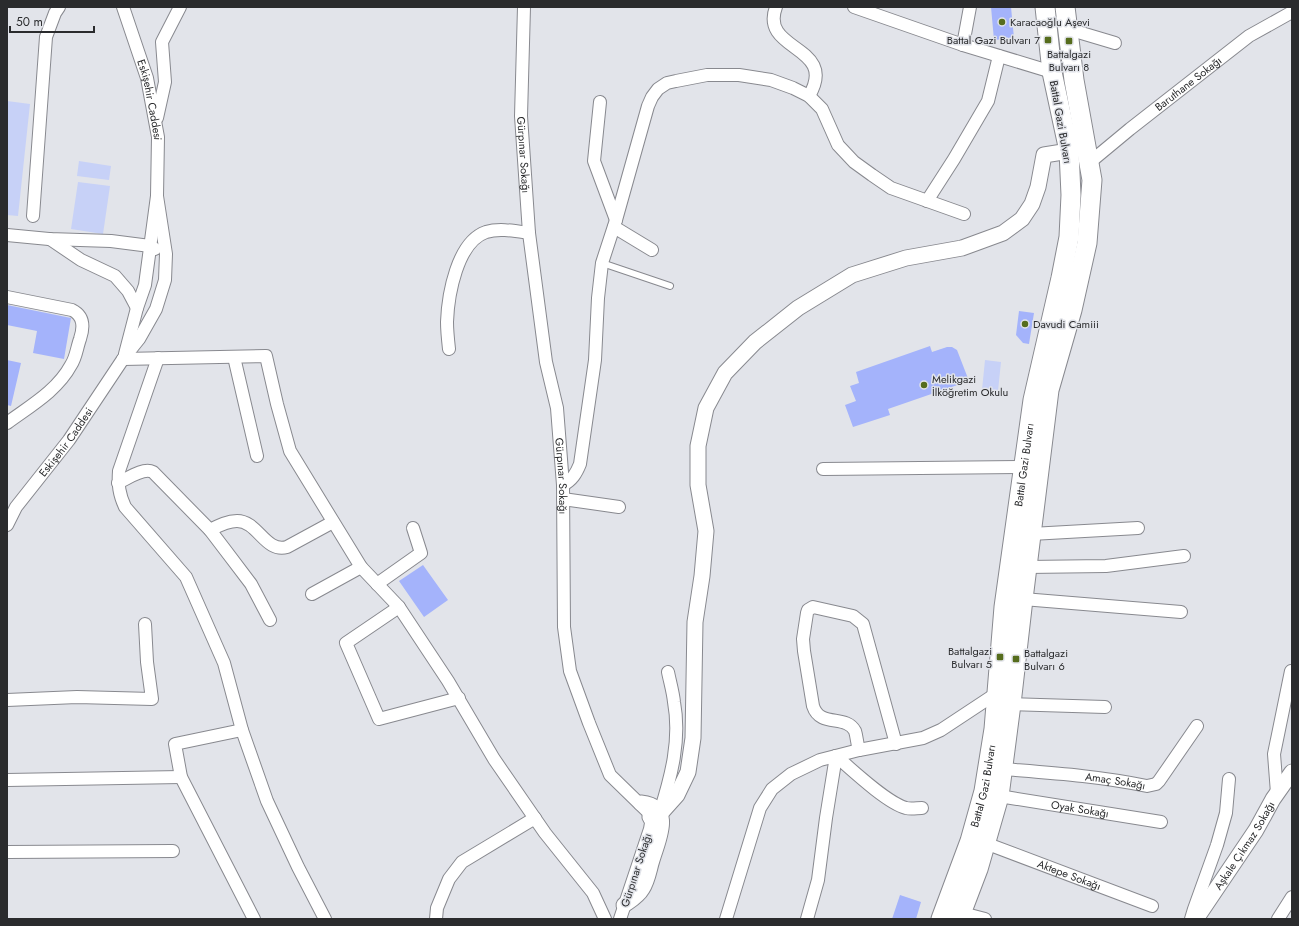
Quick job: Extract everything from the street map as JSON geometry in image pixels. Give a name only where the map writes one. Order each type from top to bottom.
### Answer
[{"type":"main road","name":"Battal Gazi Bulvarı","points":[[960,916],[978,869],[999,796],[1003,769],[1004,607],[1033,400],[1069,237],[1071,196],[1069,151],[1052,72],[1044,7]]},
{"type":"main road","name":"Battal Gazi Bulvarı","points":[[941,919],[970,841],[984,791],[994,730],[1004,698],[1022,599],[1049,390],[1072,310],[1087,242],[1092,180],[1074,80],[1065,7]]},
{"type":"street","points":[[33,216],[46,37],[55,13],[59,7]]},
{"type":"street","name":"Eskişehir Caddesi","points":[[123,359],[145,285],[157,196],[158,137],[147,78],[124,7]]},
{"type":"street","points":[[156,125],[165,82],[162,42],[180,7]]},
{"type":"street","name":"Gürpınar Sokağı","points":[[524,7],[521,116],[529,233],[546,362],[556,408],[563,485],[564,627],[570,671],[610,775],[640,803]]},
{"type":"street","points":[[776,7],[774,22],[779,35],[807,56],[815,71],[813,89],[809,96]]},
{"type":"street","points":[[854,7],[964,45],[1052,72]]},
{"type":"street","points":[[964,45],[970,7]]},
{"type":"street","points":[[1281,18],[1292,7]]},
{"type":"street","name":"Baruthane Sokağı","points":[[1089,163],[1249,36],[1292,12]]},
{"type":"street","points":[[1068,29],[1114,43]]},
{"type":"street","points":[[927,201],[988,101],[999,56]]},
{"type":"street","points":[[563,485],[574,477],[580,464],[595,360],[598,298],[602,263],[615,224],[648,106],[658,89],[666,83],[707,75],[739,75],[770,80],[793,88],[809,96],[822,109],[838,145],[854,162],[891,188],[964,214]]},
{"type":"street","points":[[600,102],[594,161],[615,224],[652,250]]},
{"type":"street","points":[[655,816],[677,795],[688,772],[693,738],[695,622],[702,576],[706,531],[698,485],[698,446],[706,408],[725,373],[755,342],[798,308],[852,275],[906,258],[962,248],[1003,233],[1022,219],[1032,204],[1038,187],[1044,155],[1069,151]]},
{"type":"street","name":"Eskişehir Caddesi","points":[[7,525],[16,507],[69,440],[123,359],[139,339],[156,309],[165,280],[166,254],[157,196]]},
{"type":"street","points":[[449,349],[447,322],[450,295],[458,266],[470,243],[478,236],[486,232],[507,230],[529,233]]},
{"type":"street","points":[[7,235],[49,239],[111,241],[150,246],[166,254]]},
{"type":"street","points":[[49,239],[81,260],[115,276],[128,290],[137,308]]},
{"type":"street","points":[[7,297],[72,310],[79,314],[83,328],[72,364],[65,374],[48,393],[7,423]]},
{"type":"street","points":[[123,359],[266,356],[290,451],[361,567],[399,607],[459,698],[494,759],[535,818],[593,893],[605,919]]},
{"type":"street","points":[[234,357],[257,456]]},
{"type":"street","points":[[158,358],[119,471],[118,483],[120,496],[125,507],[186,577],[224,662],[242,730],[267,801],[298,867],[325,919]]},
{"type":"street","points":[[823,469],[1023,467]]},
{"type":"street","points":[[118,483],[144,470],[150,470],[210,530],[251,584],[270,620]]},
{"type":"street","points":[[563,499],[619,506]]},
{"type":"street","points":[[210,530],[223,524],[237,521],[244,522],[251,526],[272,545],[282,548],[287,547],[333,522]]},
{"type":"street","points":[[377,584],[421,553],[413,528]]},
{"type":"street","points":[[1031,534],[1138,528]]},
{"type":"street","points":[[1027,567],[1106,566],[1184,556]]},
{"type":"street","points":[[312,594],[361,567]]},
{"type":"street","points":[[1022,599],[1181,612]]},
{"type":"street","points":[[399,607],[346,643],[379,719],[459,698]]},
{"type":"street","points":[[858,750],[855,732],[852,728],[843,722],[823,718],[817,714],[815,710],[803,639],[808,610],[814,607],[854,616],[863,624],[896,744]]},
{"type":"street","points":[[7,700],[77,697],[152,699],[147,662],[145,624]]},
{"type":"street","points":[[1277,793],[1274,754],[1291,671]]},
{"type":"street","points":[[655,816],[670,778],[676,742],[675,704],[668,672]]},
{"type":"street","points":[[726,919],[760,808],[772,789],[791,774],[820,760],[858,750],[923,738],[1004,698],[1105,708]]},
{"type":"street","name":"Amaç Sokağı","points":[[1003,769],[1114,779],[1151,786],[1159,781],[1197,726]]},
{"type":"street","points":[[242,730],[175,744],[181,777],[254,919]]},
{"type":"street","points":[[836,756],[854,773],[892,802],[906,808],[922,808]]},
{"type":"street","points":[[807,919],[818,880],[836,756]]},
{"type":"street","name":"Aşkale Çıkmaz Sokağı","points":[[1196,919],[1256,830],[1277,793],[1292,772]]},
{"type":"street","points":[[7,780],[181,777]]},
{"type":"street","points":[[1191,919],[1217,845],[1226,813],[1229,779]]},
{"type":"street","name":"Oyak Sokağı","points":[[999,796],[1161,822]]},
{"type":"street","points":[[622,912],[642,889],[647,878],[662,824],[655,816],[652,806],[640,803]]},
{"type":"street","points":[[436,919],[437,908],[449,879],[462,862],[535,818]]},
{"type":"street","name":"Aktepe Sokağı","points":[[986,843],[1152,906]]},
{"type":"street","points":[[7,852],[173,851]]},
{"type":"street","points":[[1278,919],[1292,897]]},
{"type":"street","points":[[960,916],[985,919]]},
{"type":"lane","points":[[602,263],[670,286]]},
{"type":"shaded area","points":[[7,101],[30,104],[18,216],[7,215]]},
{"type":"shaded area","points":[[79,161],[111,166],[109,180],[77,176]]},
{"type":"shaded area","points":[[78,182],[110,186],[103,234],[71,229]]},
{"type":"shaded area","points":[[985,360],[1001,362],[998,391],[982,390]]},
{"type":"building","name":"Karacaoğlu Aşevi","points":[[991,7],[1011,7],[1014,38],[994,40]]},
{"type":"building","points":[[7,305],[71,318],[64,359],[33,353],[37,331],[7,325]]},
{"type":"building","name":"Davudi Camiii","points":[[1019,311],[1034,313],[1029,344],[1023,343],[1016,335]]},
{"type":"building","points":[[930,346],[932,352],[947,347],[952,347],[957,350],[969,381],[888,409],[890,415],[853,427],[845,405],[856,401],[850,386],[859,383],[856,372]]},
{"type":"building","points":[[7,360],[21,363],[11,406],[7,405]]},
{"type":"building","points":[[423,565],[448,600],[424,617],[399,581]]},
{"type":"building","points":[[900,895],[921,902],[916,919],[892,919]]},
{"type":"place","name":"Karacaoğlu Aşevi","points":[[1002,22]]},
{"type":"place","name":"Battal Gazi Bulvarı 7","points":[[1048,40]]},
{"type":"place","name":"Battalgazi Bulvarı 8","points":[[1069,41]]},
{"type":"place","name":"Davudi Camiii","points":[[1025,324]]},
{"type":"place","name":"Melikgazi İlköğretim Okulu","points":[[924,385]]},
{"type":"place","name":"Battalgazi Bulvarı 5","points":[[1000,657]]},
{"type":"place","name":"Battalgazi Bulvarı 6","points":[[1016,659]]}]
